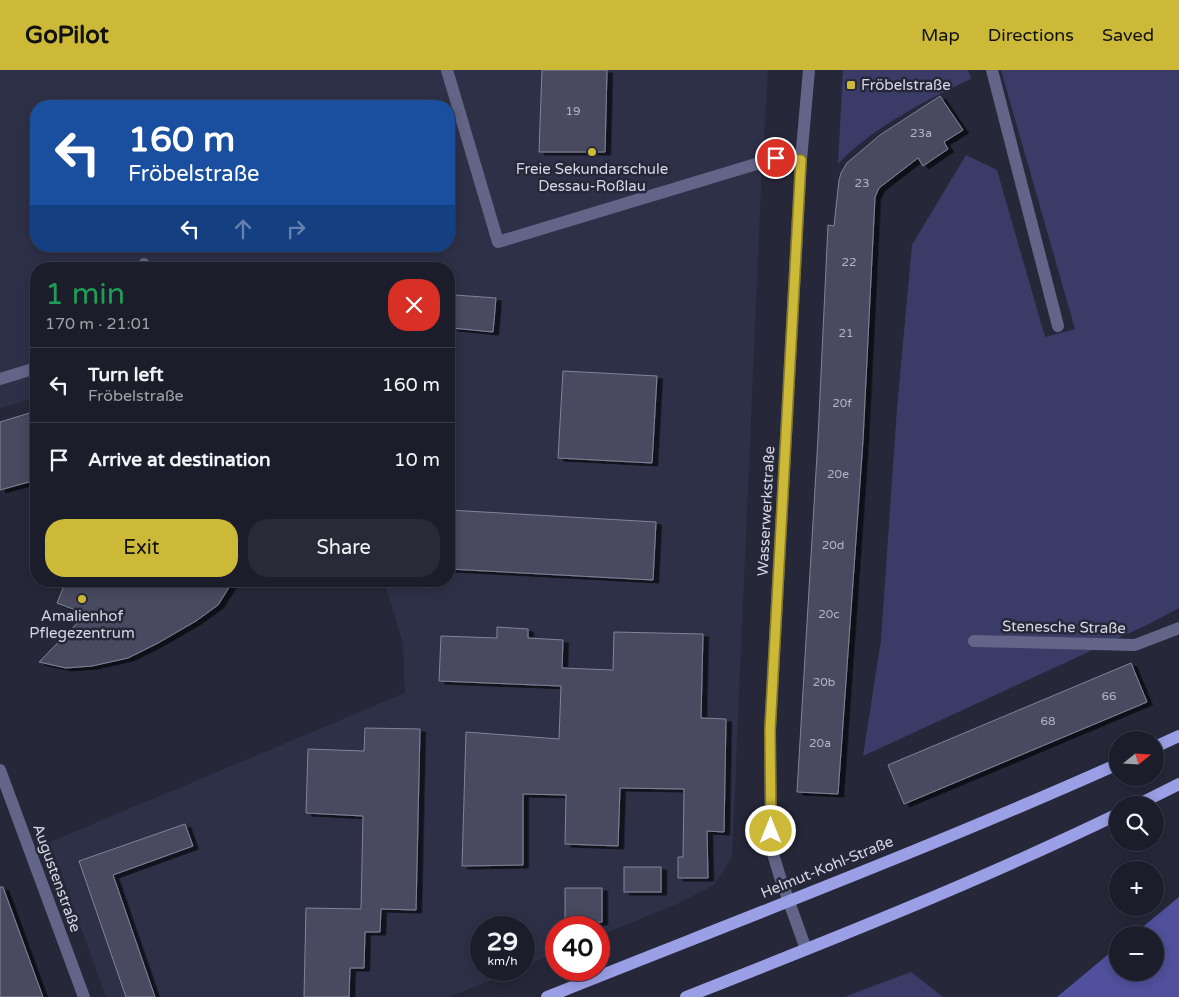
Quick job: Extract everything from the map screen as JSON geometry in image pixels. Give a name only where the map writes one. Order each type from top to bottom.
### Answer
[{"type":"main road","points":[[1164,744],[1179,736]]},
{"type":"main road","name":"Helmut-Kohl-Straße","points":[[547,997],[1040,798],[1109,768]]},
{"type":"main road","points":[[1155,796],[1179,784]]},
{"type":"main road","points":[[686,997],[1052,846],[1109,818]]},
{"type":"street","points":[[447,70],[498,242],[776,158],[801,160]]},
{"type":"street","name":"Wasserwerkstraße","points":[[806,949],[771,847],[770,730],[801,160],[809,70]]},
{"type":"street","points":[[992,70],[1058,326]]},
{"type":"street","points":[[0,379],[30,370]]},
{"type":"street","name":"Stenesche Straße","points":[[974,641],[1135,645],[1179,628]]},
{"type":"street","name":"Augustenstraße","points":[[0,770],[84,997]]},
{"type":"shaded area","points":[[0,70],[768,70],[761,189],[732,857],[714,885],[679,903],[610,931],[610,916],[545,916],[545,958],[535,962],[535,916],[470,916],[470,981],[489,981],[449,997],[106,997],[50,842],[405,693],[403,644],[386,587],[455,587],[455,262],[30,262],[30,400],[0,408]]},
{"type":"shaded area","points":[[843,70],[968,70],[971,79],[900,116],[866,139],[838,164]]},
{"type":"shaded area","points":[[1001,70],[1179,70],[1179,608],[1149,624],[863,756],[881,640],[897,408],[912,245],[966,155],[997,170],[1045,337],[1075,329]]},
{"type":"shaded area","points":[[1179,897],[1179,997],[1057,997],[1109,954],[1109,981],[1164,981],[1164,926],[1144,926],[1156,916],[1164,916],[1164,909]]},
{"type":"shaded area","points":[[911,972],[943,997],[844,997]]},
{"type":"building","points":[[542,70],[607,70],[605,152],[539,152]]},
{"type":"building","points":[[940,96],[963,130],[944,142],[948,149],[923,166],[918,158],[879,188],[875,197],[863,440],[838,794],[797,792],[818,438],[828,225],[834,226],[839,180],[847,163],[880,135]]},
{"type":"building","points":[[455,295],[496,298],[493,332],[455,328]]},
{"type":"building","points":[[563,371],[657,376],[652,463],[558,458]]},
{"type":"building","points":[[30,413],[30,482],[0,490],[0,422]]},
{"type":"building","points":[[455,510],[656,522],[653,580],[455,569]]},
{"type":"building","points":[[64,587],[229,587],[218,605],[196,621],[158,643],[128,658],[92,666],[66,668],[39,662],[86,614],[57,603]]},
{"type":"building","points":[[497,627],[528,629],[528,638],[563,640],[562,668],[613,670],[614,632],[703,634],[701,718],[726,719],[724,832],[707,831],[708,878],[678,878],[678,857],[683,857],[684,789],[620,788],[618,846],[565,844],[566,795],[523,794],[523,865],[462,866],[466,732],[559,739],[561,686],[439,681],[441,636],[497,638]]},
{"type":"building","points":[[1131,663],[1147,702],[904,804],[888,765]]},
{"type":"building","points":[[365,728],[420,729],[416,910],[381,909],[380,932],[365,932],[364,968],[350,968],[349,997],[304,997],[306,908],[361,909],[363,816],[306,813],[308,749],[364,751]]},
{"type":"building","points":[[185,824],[193,846],[113,875],[155,997],[126,997],[79,861]]},
{"type":"building","points":[[624,867],[661,867],[661,892],[624,892]]},
{"type":"building","points":[[0,887],[3,887],[43,997],[0,997]]},
{"type":"building","points":[[565,888],[602,888],[602,916],[565,916]]},
{"type":"place","name":"Fröbelstraße","points":[[851,85]]},
{"type":"place","name":"Freie Sekundarschule Dessau-Roßlau","points":[[592,152]]},
{"type":"place","name":"Amalienhof Pflegezentrum","points":[[82,599]]},
{"type":"route","points":[[771,831],[770,730],[801,160],[776,158]]}]
